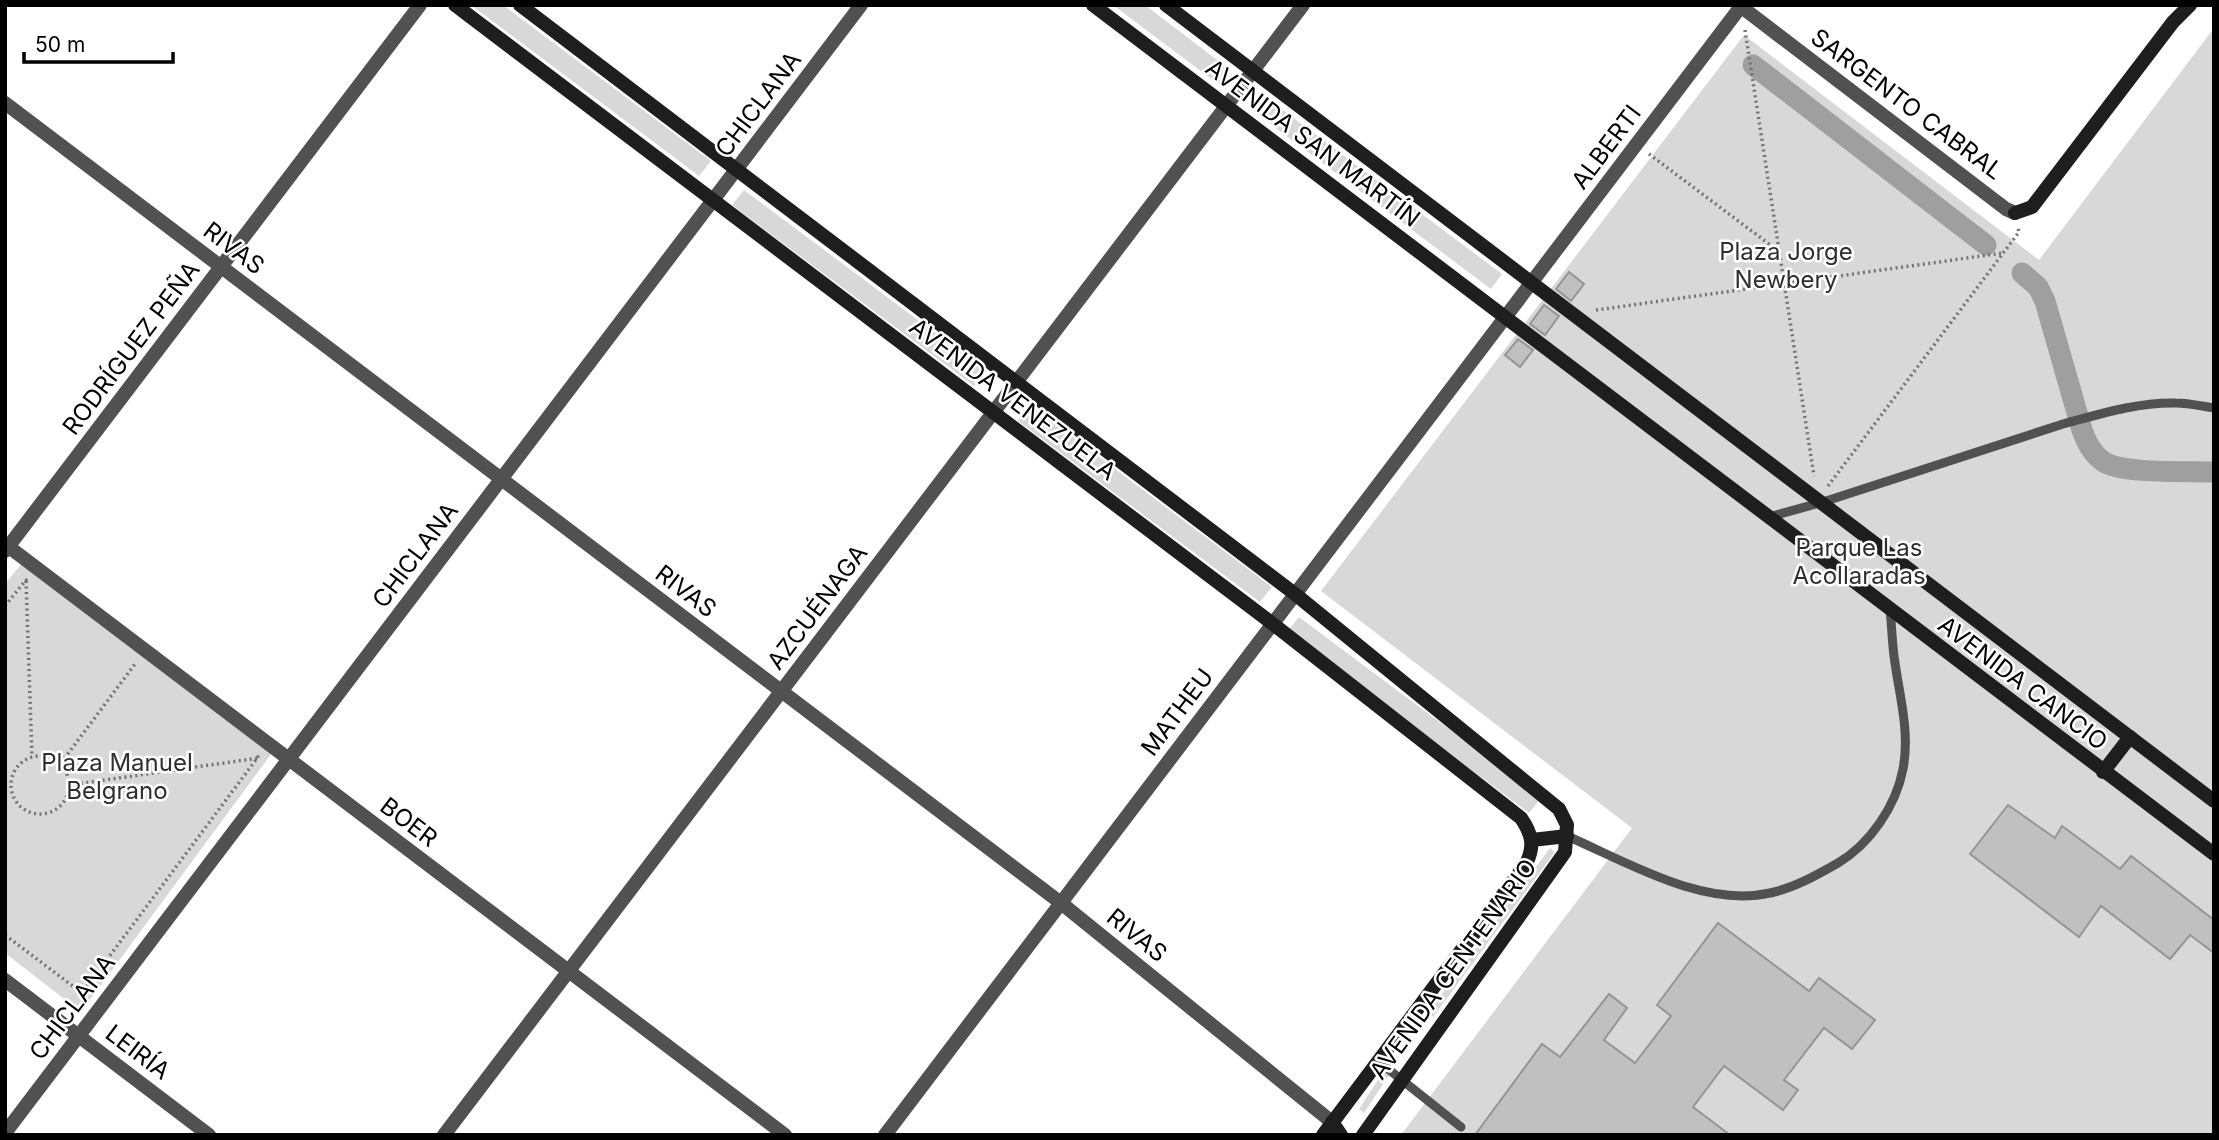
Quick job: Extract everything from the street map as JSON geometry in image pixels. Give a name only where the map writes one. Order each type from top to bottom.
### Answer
[{"type":"street","name":"RODRÍGUEZ PEÑA","points":[[6,547],[420,5]]},
{"type":"street","name":"AVENIDA VENEZUELA","points":[[455,5],[1273,624],[1521,818],[1529,829],[1532,840]]},
{"type":"street","name":"AVENIDA VENEZUELA","points":[[520,5],[1295,594],[1551,801],[1559,809],[1567,831]]},
{"type":"street","name":"CHICLANA","points":[[5,1133],[861,5]]},
{"type":"street","name":"AVENIDA SAN MARTÍN","points":[[1093,5],[1506,317]]},
{"type":"street","name":"AVENIDA SAN MARTÍN","points":[[1166,5],[1532,282]]},
{"type":"street","name":"AZCUÉNAGA","points":[[444,1135],[1303,5]]},
{"type":"street","points":[[2174,22],[2184,5]]},
{"type":"street","points":[[2015,213],[2032,207],[2174,22],[2190,5]]},
{"type":"street","name":"ALBERTI","points":[[1506,317],[1741,6]]},
{"type":"street","name":"SARGENTO CABRAL","points":[[1741,6],[2006,209],[2015,213]]},
{"type":"street","name":"RIVAS","points":[[5,103],[1061,903],[1337,1128]]},
{"type":"street","name":"AVENIDA CANCIO","points":[[1532,282],[2214,801]]},
{"type":"street","name":"AVENIDA CANCIO","points":[[1506,317],[2214,855]]},
{"type":"street","name":"MATHEU","points":[[885,1135],[1506,317]]},
{"type":"street","name":"BOER","points":[[6,547],[785,1135]]},
{"type":"street","points":[[2102,772],[2130,737]]},
{"type":"street","points":[[1532,840],[1567,831]]},
{"type":"street","name":"AVENIDA CENTENARIO","points":[[1363,1135],[1565,852],[1567,831]]},
{"type":"street","name":"AVENIDA CENTENARIO","points":[[1323,1135],[1337,1128],[1378,1062],[1526,864],[1532,853],[1532,840]]},
{"type":"street","name":"LEIRÍA","points":[[5,980],[209,1135]]},
{"type":"lane","points":[[1767,517],[2063,424],[2104,414],[2177,402],[2214,408]]},
{"type":"lane","points":[[1567,831],[1670,881],[1736,897],[1770,893],[1812,877],[1846,858],[1875,831],[1892,800],[1903,771],[1906,742],[1890,610]]},
{"type":"lane","points":[[1378,1062],[1461,1127]]},
{"type":"path","points":[[1741,6],[1820,501]]},
{"type":"path","points":[[1636,144],[1779,251]]},
{"type":"path","points":[[1820,501],[2019,232],[2015,213]]},
{"type":"path","points":[[1573,313],[2003,253]]},
{"type":"path","points":[[6,547],[26,580],[32,757]]},
{"type":"path","points":[[60,764],[135,664]]},
{"type":"path","points":[[42,756],[60,764],[70,785],[63,804],[42,815],[23,809],[16,802],[12,790],[15,771],[32,757],[42,756]]},
{"type":"path","points":[[70,785],[258,757],[289,759]]},
{"type":"path","points":[[5,935],[82,993],[258,757]]},
{"type":"path","points":[[5,791],[12,790]]},
{"type":"green space","points":[[471,5],[503,5],[711,161],[699,176]]},
{"type":"green space","points":[[1113,5],[1145,5],[1229,69],[1218,84]]},
{"type":"green space","name":"Parque Las Acollaradas","points":[[2214,28],[2214,1135],[1401,1135],[1632,828],[1321,591],[1744,35],[2039,260]]},
{"type":"green space","points":[[1260,93],[1502,274],[1491,289],[1249,108]]},
{"type":"green space","points":[[744,190],[986,371],[974,386],[732,205]]},
{"type":"green space","points":[[1030,405],[1272,587],[1260,602],[1018,421]]},
{"type":"green space","name":"Plaza Manuel Belgrano","points":[[22,563],[272,753],[81,1012],[5,953],[5,584]]},
{"type":"green space","points":[[1299,617],[1541,798],[1529,813],[1287,632]]},
{"type":"green space","points":[[1550,848],[1555,852],[1433,1017],[1428,1013]]},
{"type":"green space","points":[[1384,1071],[1389,1075],[1364,1113],[1359,1109]]},
{"type":"building","points":[[1569,272],[1584,284],[1571,301],[1556,289]]},
{"type":"building","points":[[1544,305],[1559,316],[1545,335],[1530,324]]},
{"type":"building","points":[[1518,339],[1533,350],[1520,367],[1505,355]]},
{"type":"building","points":[[2008,805],[2055,838],[2062,826],[2120,869],[2131,856],[2214,920],[2214,953],[2190,935],[2170,959],[2101,906],[2079,937],[1970,854]]},
{"type":"building","points":[[1718,923],[1809,991],[1819,978],[1875,1020],[1852,1049],[1824,1028],[1784,1080],[1798,1090],[1783,1110],[1724,1066],[1693,1107],[1730,1135],[1475,1135],[1542,1044],[1560,1057],[1609,994],[1627,1008],[1604,1040],[1635,1063],[1671,1016],[1657,1005]]},
{"type":"waterway","points":[[1753,65],[1986,245]]},
{"type":"waterway","points":[[2022,273],[2038,287],[2045,301],[2082,430],[2096,455],[2113,466],[2126,468],[2214,472]]},
{"type":"park label","name":"Plaza Jorge Newbery","points":[[1786,265]]}]
